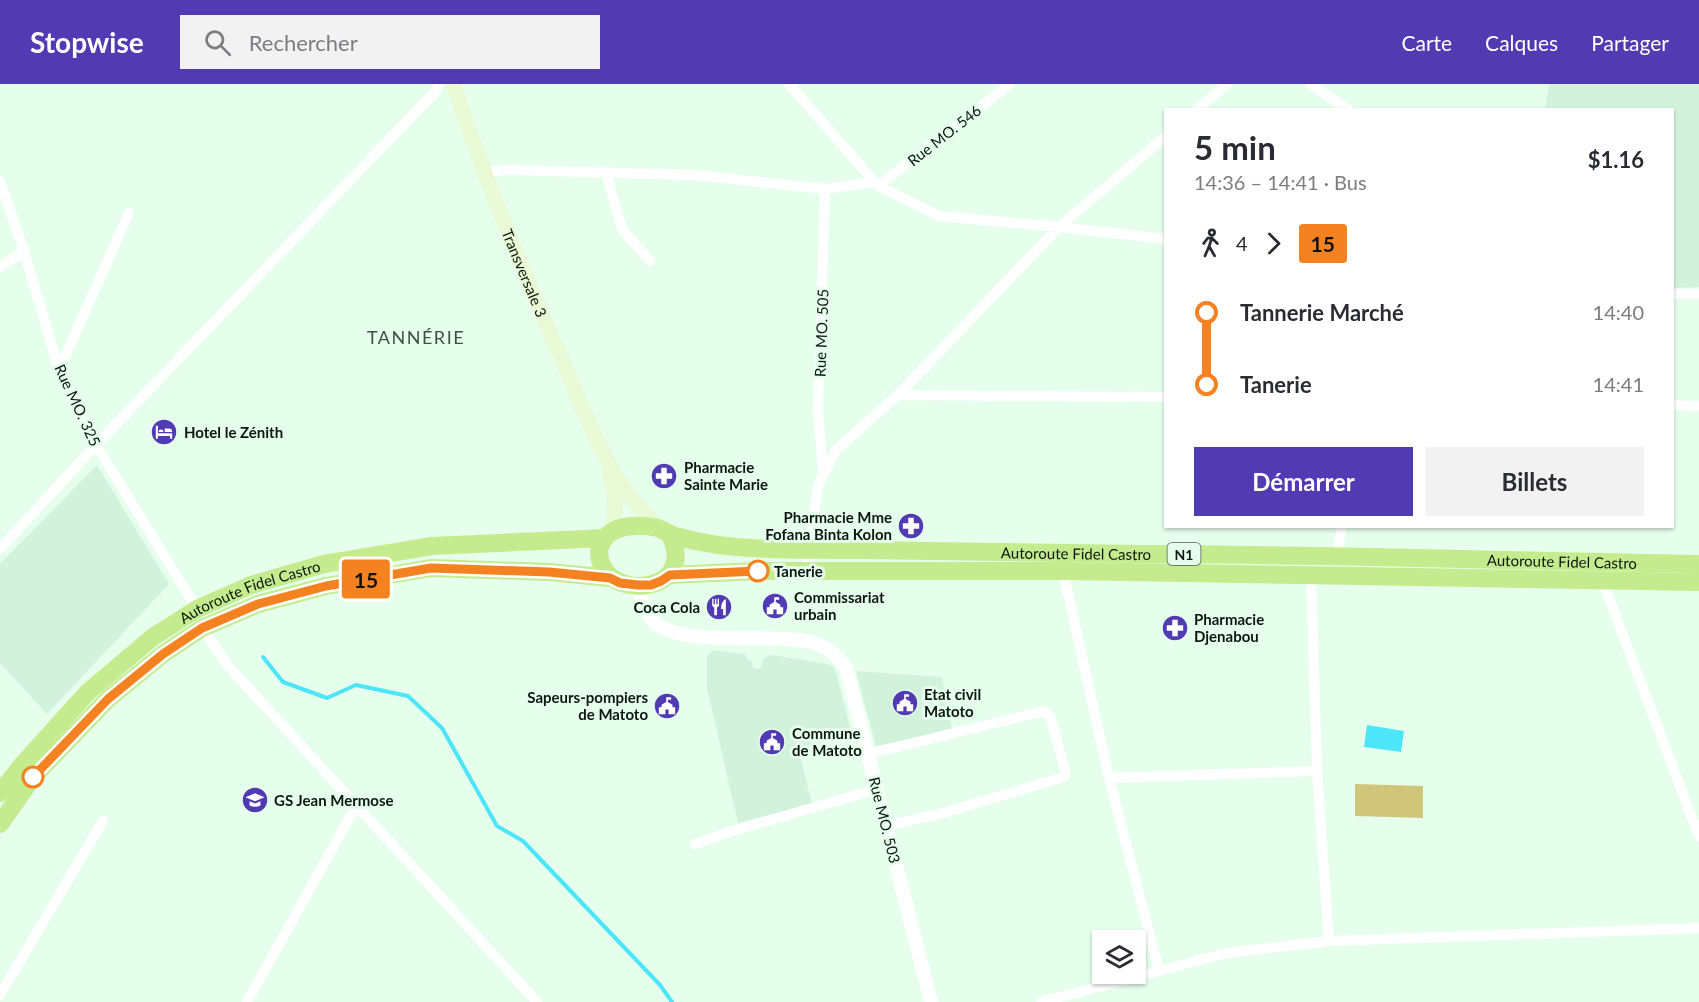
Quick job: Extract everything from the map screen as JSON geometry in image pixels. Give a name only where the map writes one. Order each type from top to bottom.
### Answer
[{"type":"highway","points":[[642,526],[665,532],[676,547],[676,557],[670,575],[661,581],[651,585],[620,583],[610,578],[601,566],[599,555],[601,544],[607,536],[626,527],[642,526]]},
{"type":"highway","name":"Autoroute Fidel Castro","points":[[665,532],[708,544],[739,548],[1013,554],[1250,554],[1699,564]]},
{"type":"highway","name":"Autoroute Fidel Castro","points":[[0,793],[22,765],[88,692],[153,637],[197,609],[251,585],[324,564],[432,546],[607,536]]},
{"type":"highway","name":"Autoroute Fidel Castro","points":[[0,824],[33,777],[108,699],[163,654],[202,628],[258,604],[326,586],[431,568],[549,572],[610,578]]},
{"type":"highway","name":"Autoroute Fidel Castro","points":[[670,575],[759,571],[1063,571],[1699,582]]},
{"type":"main road","name":"Transversale 3","points":[[453,84],[484,173],[550,333],[607,459],[638,506],[665,532]]},
{"type":"main road","name":"Transversale 3","points":[[607,459],[616,511],[607,536]]},
{"type":"street","points":[[0,549],[96,445],[436,91],[439,84]]},
{"type":"street","points":[[789,84],[876,184],[939,216],[1164,239]]},
{"type":"street","name":"Rue MO. 546","points":[[876,184],[1010,84]]},
{"type":"street","points":[[1199,108],[1227,84]]},
{"type":"street","points":[[1310,84],[1346,108]]},
{"type":"street","points":[[806,571],[818,486],[836,450],[898,395],[1059,227],[1164,138]]},
{"type":"street","points":[[484,173],[504,170],[695,175],[825,189],[876,184]]},
{"type":"street","points":[[606,172],[622,229],[650,261]]},
{"type":"street","name":"Rue MO. 325","points":[[0,181],[24,251],[59,370],[85,428],[197,609]]},
{"type":"street","name":"Rue MO. 505","points":[[823,476],[818,410],[825,189]]},
{"type":"street","points":[[59,370],[129,213]]},
{"type":"street","points":[[0,267],[24,251]]},
{"type":"street","points":[[1674,294],[1699,294]]},
{"type":"street","points":[[898,395],[1164,397]]},
{"type":"street","points":[[1674,405],[1699,406]]},
{"type":"street","points":[[1336,556],[1342,528]]},
{"type":"street","points":[[1063,571],[1108,778],[1159,970]]},
{"type":"street","points":[[1311,576],[1317,771],[1329,941]]},
{"type":"street","points":[[1602,580],[1699,836]]},
{"type":"street","name":"Rue MO. 503","points":[[638,585],[642,603],[651,619],[665,630],[700,637],[798,641],[821,646],[836,655],[846,668],[932,1002]]},
{"type":"street","points":[[202,628],[229,667],[537,1002]]},
{"type":"street","points":[[868,754],[1044,711],[1050,716],[1065,770],[1062,778],[939,814],[886,826]]},
{"type":"street","points":[[1108,778],[1317,771]]},
{"type":"street","points":[[695,844],[877,789]]},
{"type":"street","points":[[247,1002],[356,806]]},
{"type":"street","points":[[0,995],[103,821]]},
{"type":"street","points":[[1041,1002],[1227,953],[1329,941],[1699,928]]},
{"type":"shaded area","points":[[1549,84],[1699,84],[1699,287],[1674,288],[1674,108],[1545,108]]},
{"type":"shaded area","points":[[97,465],[169,584],[47,714],[0,663],[0,564]]},
{"type":"shaded area","name":"Commune de Matoto","points":[[713,650],[745,654],[748,660],[752,661],[753,668],[761,669],[762,661],[773,655],[827,664],[835,668],[852,735],[798,748],[812,804],[738,823],[707,688],[707,656]]},
{"type":"shaded area","name":"Etat civil Matoto","points":[[856,671],[942,677],[952,730],[876,746]]},
{"type":"shaded area","points":[[1355,784],[1423,786],[1423,818],[1355,816]]},
{"type":"water","points":[[1367,725],[1404,731],[1401,752],[1364,747]]},
{"type":"waterway","points":[[263,657],[283,682],[327,698],[356,685],[408,696],[442,728],[497,826],[523,841],[660,985],[672,1002]]},
{"type":"bus line","name":"15","points":[[33,777],[108,699],[163,654],[202,628],[258,604],[326,586],[431,568],[549,572],[610,578],[620,583],[638,585],[651,585],[670,575],[758,571]]},
{"type":"place","name":"Hotel le Zénith","points":[[164,432]]},
{"type":"place","name":"Pharmacie Sainte Marie","points":[[664,476]]},
{"type":"place","name":"Pharmacie Mme Fofana Binta Kolon","points":[[911,526]]},
{"type":"place","name":"Tanerie","points":[[758,571]]},
{"type":"place","name":"Commissariat urbain","points":[[775,606]]},
{"type":"place","name":"Coca Cola","points":[[719,607]]},
{"type":"place","name":"Pharmacie Djenabou","points":[[1175,628]]},
{"type":"place","name":"Etat civil Matoto","points":[[905,703]]},
{"type":"place","name":"Sapeurs-pompiers de Matoto","points":[[667,706]]},
{"type":"place","name":"Commune de Matoto","points":[[772,742]]},
{"type":"place","name":"GS Jean Mermose","points":[[255,800]]},
{"type":"district","name":"TANNÉRIE","points":[[416,337]]}]
